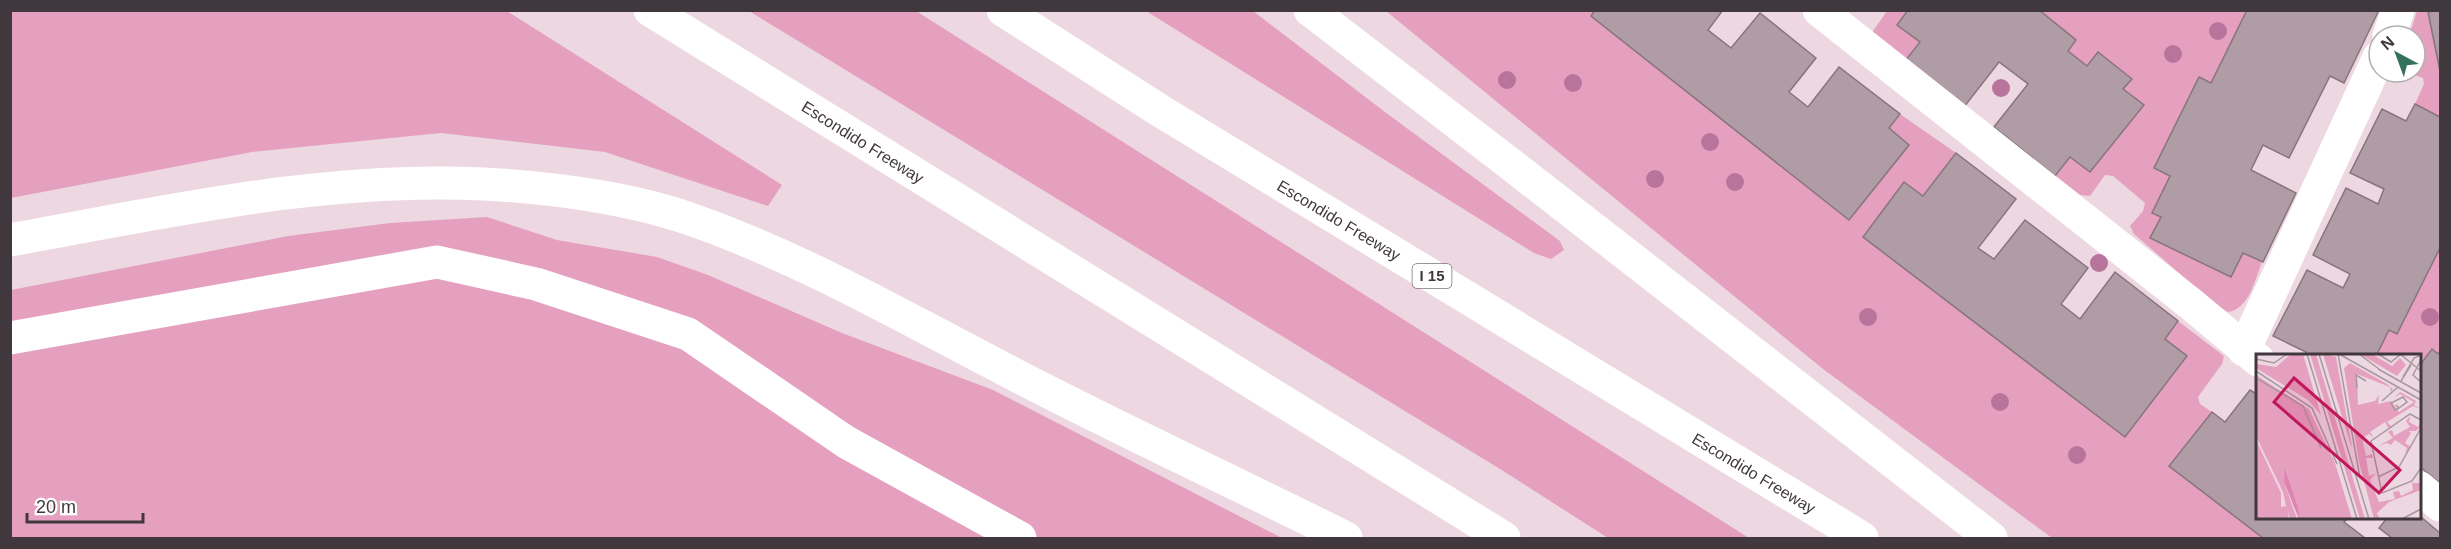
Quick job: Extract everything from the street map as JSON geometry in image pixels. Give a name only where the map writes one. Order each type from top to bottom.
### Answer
[{"type":"main road","name":"Escondido Freeway","points":[[650,10],[1504,538]]},
{"type":"main road","name":"Escondido Freeway","points":[[1004,10],[1169,117],[1862,538]]},
{"type":"main road","points":[[1310,10],[1991,538]]},
{"type":"main road","points":[[1819,10],[2182,297],[2251,355],[2367,84]]},
{"type":"main road","points":[[10,240],[236,199],[327,188],[418,182],[487,184],[572,194],[638,205],[691,219],[809,268],[1053,395],[1346,538]]},
{"type":"main road","points":[[10,338],[437,262],[536,284],[688,334],[846,442],[1020,538]]},
{"type":"main road","points":[[2421,489],[2440,505]]},
{"type":"shaded area","points":[[11,10],[507,11],[782,185],[768,206],[605,152],[441,133],[252,152],[11,198]]},
{"type":"shaded area","points":[[749,11],[916,11],[1749,538],[1608,538],[1500,469]]},
{"type":"shaded area","points":[[1146,11],[1253,11],[1560,241],[1564,250],[1551,259],[1534,253]]},
{"type":"shaded area","points":[[1386,11],[1595,11],[1591,16],[1849,220],[1909,145],[1889,128],[1900,114],[1956,153],[1923,196],[1904,182],[1863,237],[2125,437],[2187,356],[2165,339],[2178,321],[2224,356],[2222,364],[2198,397],[2200,404],[2212,412],[2170,466],[2263,538],[2052,538],[1823,369]]},
{"type":"shaded area","points":[[1887,11],[1908,11],[1897,25],[1920,42],[1905,61],[1873,39],[1873,31]]},
{"type":"shaded area","points":[[2039,11],[2247,11],[2211,83],[2199,77],[2154,168],[2170,176],[2152,213],[2161,217],[2151,238],[2231,277],[2243,253],[2262,262],[2250,293],[2235,310],[2228,312],[2216,305],[2134,234],[2130,226],[2143,211],[2145,203],[2113,176],[2105,175],[2090,196],[2080,195],[2055,176],[2070,157],[2090,172],[2143,105],[2123,89],[2131,78],[2098,52],[2087,66],[2068,51],[2076,40]]},
{"type":"shaded area","points":[[2417,11],[2439,11],[2429,13],[2440,71],[2440,117],[2415,104],[2424,84],[2427,84],[2427,24],[2413,24]]},
{"type":"shaded area","points":[[487,217],[557,240],[657,257],[708,275],[842,333],[993,390],[1282,538],[11,538],[11,290],[288,236],[390,223]]},
{"type":"shaded area","points":[[2440,248],[2440,351],[2438,354],[2432,349],[2421,364],[2421,354],[2377,354],[2389,330],[2397,334]]},
{"type":"building","points":[[1595,10],[1723,10],[1708,30],[1731,48],[1760,13],[1816,58],[1789,92],[1808,107],[1839,67],[1900,114],[1889,128],[1909,145],[1849,220],[1591,16]]},
{"type":"building","points":[[1908,10],[2039,10],[2076,40],[2068,51],[2087,66],[2098,52],[2132,79],[2123,89],[2144,105],[2090,172],[2070,157],[2055,176],[1994,127],[2028,84],[1999,62],[1964,107],[1905,61],[1920,42],[1897,25]]},
{"type":"building","points":[[2247,10],[2379,10],[2372,24],[2367,24],[2367,35],[2344,83],[2330,76],[2289,158],[2263,145],[2251,170],[2296,193],[2263,262],[2243,253],[2231,277],[2150,238],[2161,217],[2152,213],[2170,176],[2154,168],[2199,77],[2211,83]]},
{"type":"building","points":[[2440,10],[2440,71],[2428,12]]},
{"type":"building","points":[[2415,104],[2440,117],[2440,248],[2397,334],[2389,330],[2377,354],[2305,354],[2306,352],[2273,336],[2307,270],[2343,288],[2350,274],[2313,255],[2346,188],[2378,204],[2384,189],[2350,173],[2382,109],[2406,121]]},
{"type":"building","points":[[1956,153],[2016,199],[1978,248],[1994,259],[2025,220],[2088,268],[2061,304],[2080,319],[2115,272],[2178,321],[2165,339],[2187,356],[2125,437],[1863,237],[1904,182],[1923,196]]},
{"type":"building","points":[[2432,349],[2438,354],[2440,351],[2440,483],[2421,468],[2421,364]]},
{"type":"building","points":[[2250,390],[2256,394],[2256,519],[2347,519],[2344,522],[2365,538],[2263,538],[2169,466],[2212,412],[2225,422]]},
{"type":"building","points":[[2421,517],[2440,533],[2440,538],[2392,538],[2379,528],[2386,519],[2421,519]]}]
